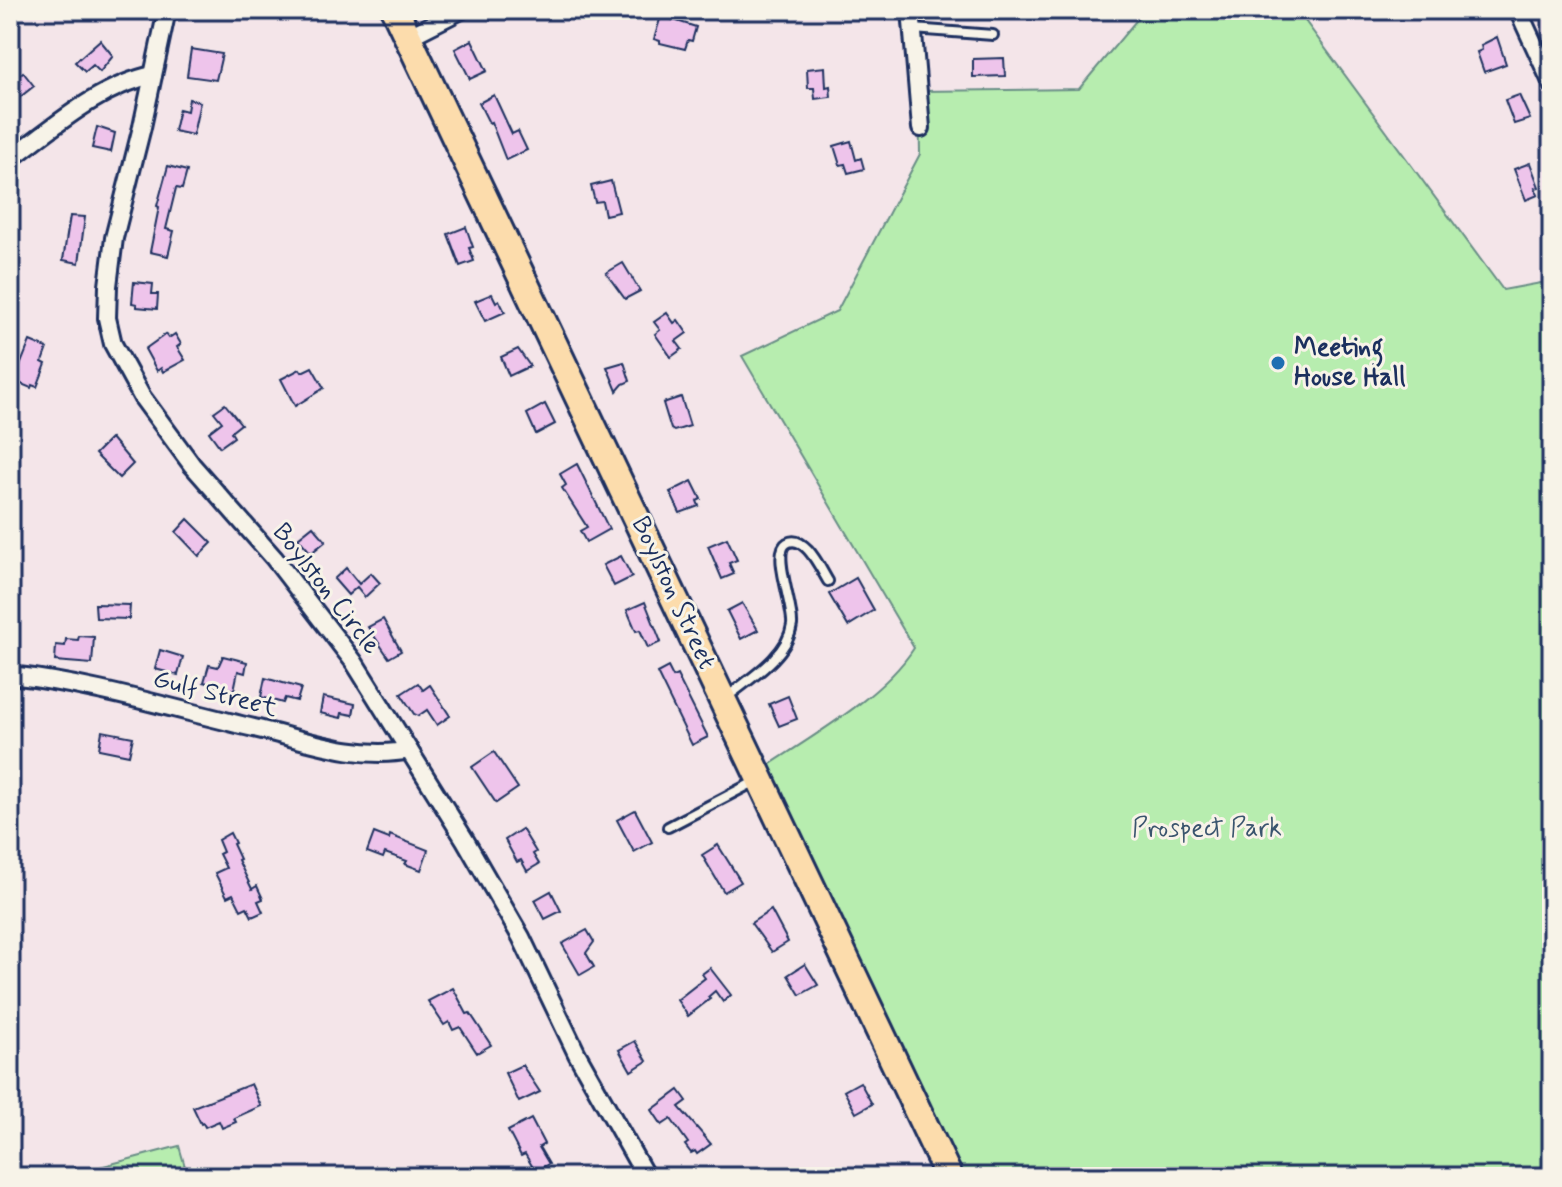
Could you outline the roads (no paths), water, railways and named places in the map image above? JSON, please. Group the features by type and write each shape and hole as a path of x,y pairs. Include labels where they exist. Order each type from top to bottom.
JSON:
{"main road":[{"name":"Boylston Street","path":"395,10 949,1177"}],"street":[{"name":"Boylston Circle","path":"167,10 114,238 107,318 113,344 142,397 192,465 321,617 354,662 521,937 577,1054 646,1177"},
{"path":"408,37 461,10"},
{"path":"911,10 921,128"},
{"path":"1518,10 1552,84"},
{"path":"10,159 110,90 129,80 153,75"},
{"name":"Gulf Street","path":"10,675 90,688 304,740 374,753 392,754 409,750"}],"lane":[{"path":"912,29 993,35"},
{"path":"723,700 784,646 791,629 792,612 779,557 782,548 796,541 805,546 828,581"},
{"path":"668,827 760,778"}],"place":[{"name":"Meeting House Hall","path":"1278,363"}],"park label":[{"name":"Prospect Park","path":"1207,829"}]}
